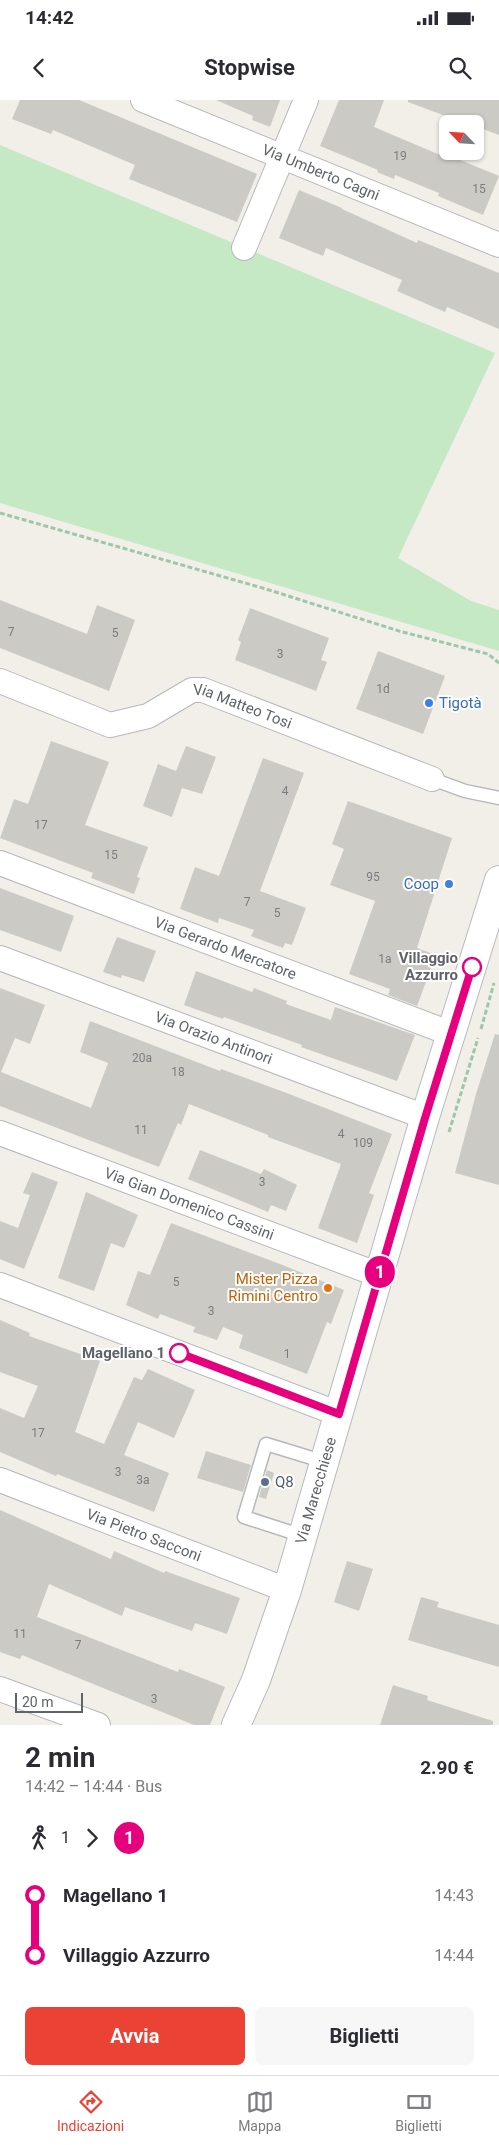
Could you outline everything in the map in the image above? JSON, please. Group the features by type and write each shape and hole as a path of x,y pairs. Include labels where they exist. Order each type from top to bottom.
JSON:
{"main road":[{"name":"Via Marecchiese","path":"236,1725 256,1680 287,1590 425,1118 499,880"}],"street":[{"name":"Via Umberto Cagni","path":"143,100 499,245"},
{"path":"244,248 306,100"},
{"name":"Via Matteo Tosi","path":"0,681 110,726 148,716 192,690 203,690 432,779"},
{"name":"Via Gerardo Mercatore","path":"0,863 452,1034"},
{"name":"Via Orazio Antinori","path":"0,958 425,1118"},
{"name":"Via Gian Domenico Cassini","path":"0,1133 379,1276"},
{"path":"0,1285 339,1414"},
{"name":"Via Pietro Sacconi","path":"0,1480 287,1590"},
{"path":"0,1689 98,1725"}],"lane":[{"path":"432,779 464,791 499,798"},
{"path":"303,1536 244,1518 266,1444 325,1462"}],"path":[{"path":"0,513 266,589 399,631 488,654 498,661"}],"green space":[{"path":"0,145 495,353 398,558 471,601 499,610 499,651 0,503"}],"building":[{"path":"20,100 79,100 257,174 237,222 129,179 135,165 53,130 51,134 12,119"},
{"path":"216,100 280,100 270,127 252,120 253,116"},
{"path":"339,100 384,100 374,127 439,154 439,160 460,160 499,176 483,215 438,196 439,193 395,175 394,179 377,172 378,170 320,146"},
{"path":"408,100 499,100 499,135 484,129 484,115 443,115 408,102"},
{"path":"299,190 417,243 418,240 499,273 499,329 447,307 445,312 397,291 402,280 326,248 323,256 279,238"},
{"path":"0,600 87,634 97,605 135,620 109,691 0,648"},
{"path":"250,608 329,638 321,660 327,662 316,691 235,660 241,642 238,640"},
{"path":"378,651 445,676 423,734 356,709"},
{"path":"51,741 109,762 85,825 148,847 137,877 140,878 134,894 91,878 93,873 0,838 14,799 28,804"},
{"path":"186,746 216,757 202,794 182,788 172,817 143,806 158,764 176,771"},
{"path":"263,758 304,773 260,891 306,908 292,945 285,943 283,948 251,936 254,930 219,918 218,923 180,909 195,867 219,876"},
{"path":"348,801 452,838 417,948 436,955 417,1006 388,995 390,989 349,974 375,901 330,885 344,849 332,844"},
{"path":"0,888 74,916 61,952 0,930"},
{"path":"117,937 156,951 144,982 122,975 121,978 103,972"},
{"path":"196,971 252,992 254,988 287,1001 286,1004 331,1020 335,1007 415,1035 397,1081 224,1017 223,1019 184,1005"},
{"path":"0,988 45,1005 30,1044 15,1038 1,1072 91,1108 108,1063 80,1052 90,1021 392,1134 369,1193 374,1195 357,1243 318,1228 341,1164 268,1137 268,1135 189,1104 181,1125 178,1123 159,1167 0,1106"},
{"path":"495,1034 499,1035 499,1185 455,1173 476,1094"},
{"path":"200,1150 261,1174 264,1169 297,1185 286,1211 271,1205 268,1212 188,1179"},
{"path":"32,1172 58,1182 24,1269 0,1259 0,1221 18,1228 30,1195 23,1193"},
{"path":"86,1192 138,1215 124,1248 111,1243 94,1291 58,1278"},
{"path":"171,1223 344,1290 331,1324 327,1322 307,1374 239,1348 243,1335 223,1327 217,1340 193,1332 195,1327 160,1314 158,1319 126,1305 138,1271 150,1275"},
{"path":"0,1320 30,1333 29,1336 100,1361 75,1432 104,1444 134,1377 142,1380 148,1369 195,1390 174,1438 138,1422 124,1455 169,1473 154,1512 57,1474 56,1476 0,1452 0,1408 24,1418 38,1386 0,1372"},
{"path":"206,1451 251,1465 243,1492 197,1478"},
{"path":"267,1470 274,1473 266,1499 259,1497"},
{"path":"0,1510 111,1559 114,1551 164,1573 165,1571 240,1598 227,1634 195,1623 192,1631 125,1607 122,1616 49,1584 37,1617 178,1672 179,1669 225,1687 210,1725 194,1725 22,1655 20,1659 0,1652"},
{"path":"347,1561 373,1569 359,1611 334,1602"},
{"path":"421,1597 439,1602 437,1607 499,1625 499,1667 408,1640"},
{"path":"393,1685 428,1696 427,1700 493,1721 493,1725 380,1725"}],"bus line":[{"name":"1","path":"179,1353 339,1414 425,1118 472,967"}],"place":[{"name":"Tigotà","path":"429,703"},
{"name":"Coop","path":"449,884"},
{"name":"Villaggio Azzurro","path":"472,967"},
{"name":"Mister Pizza Rimini Centro","path":"328,1288"},
{"name":"Magellano 1","path":"179,1353"},
{"name":"Q8","path":"265,1482"}]}
